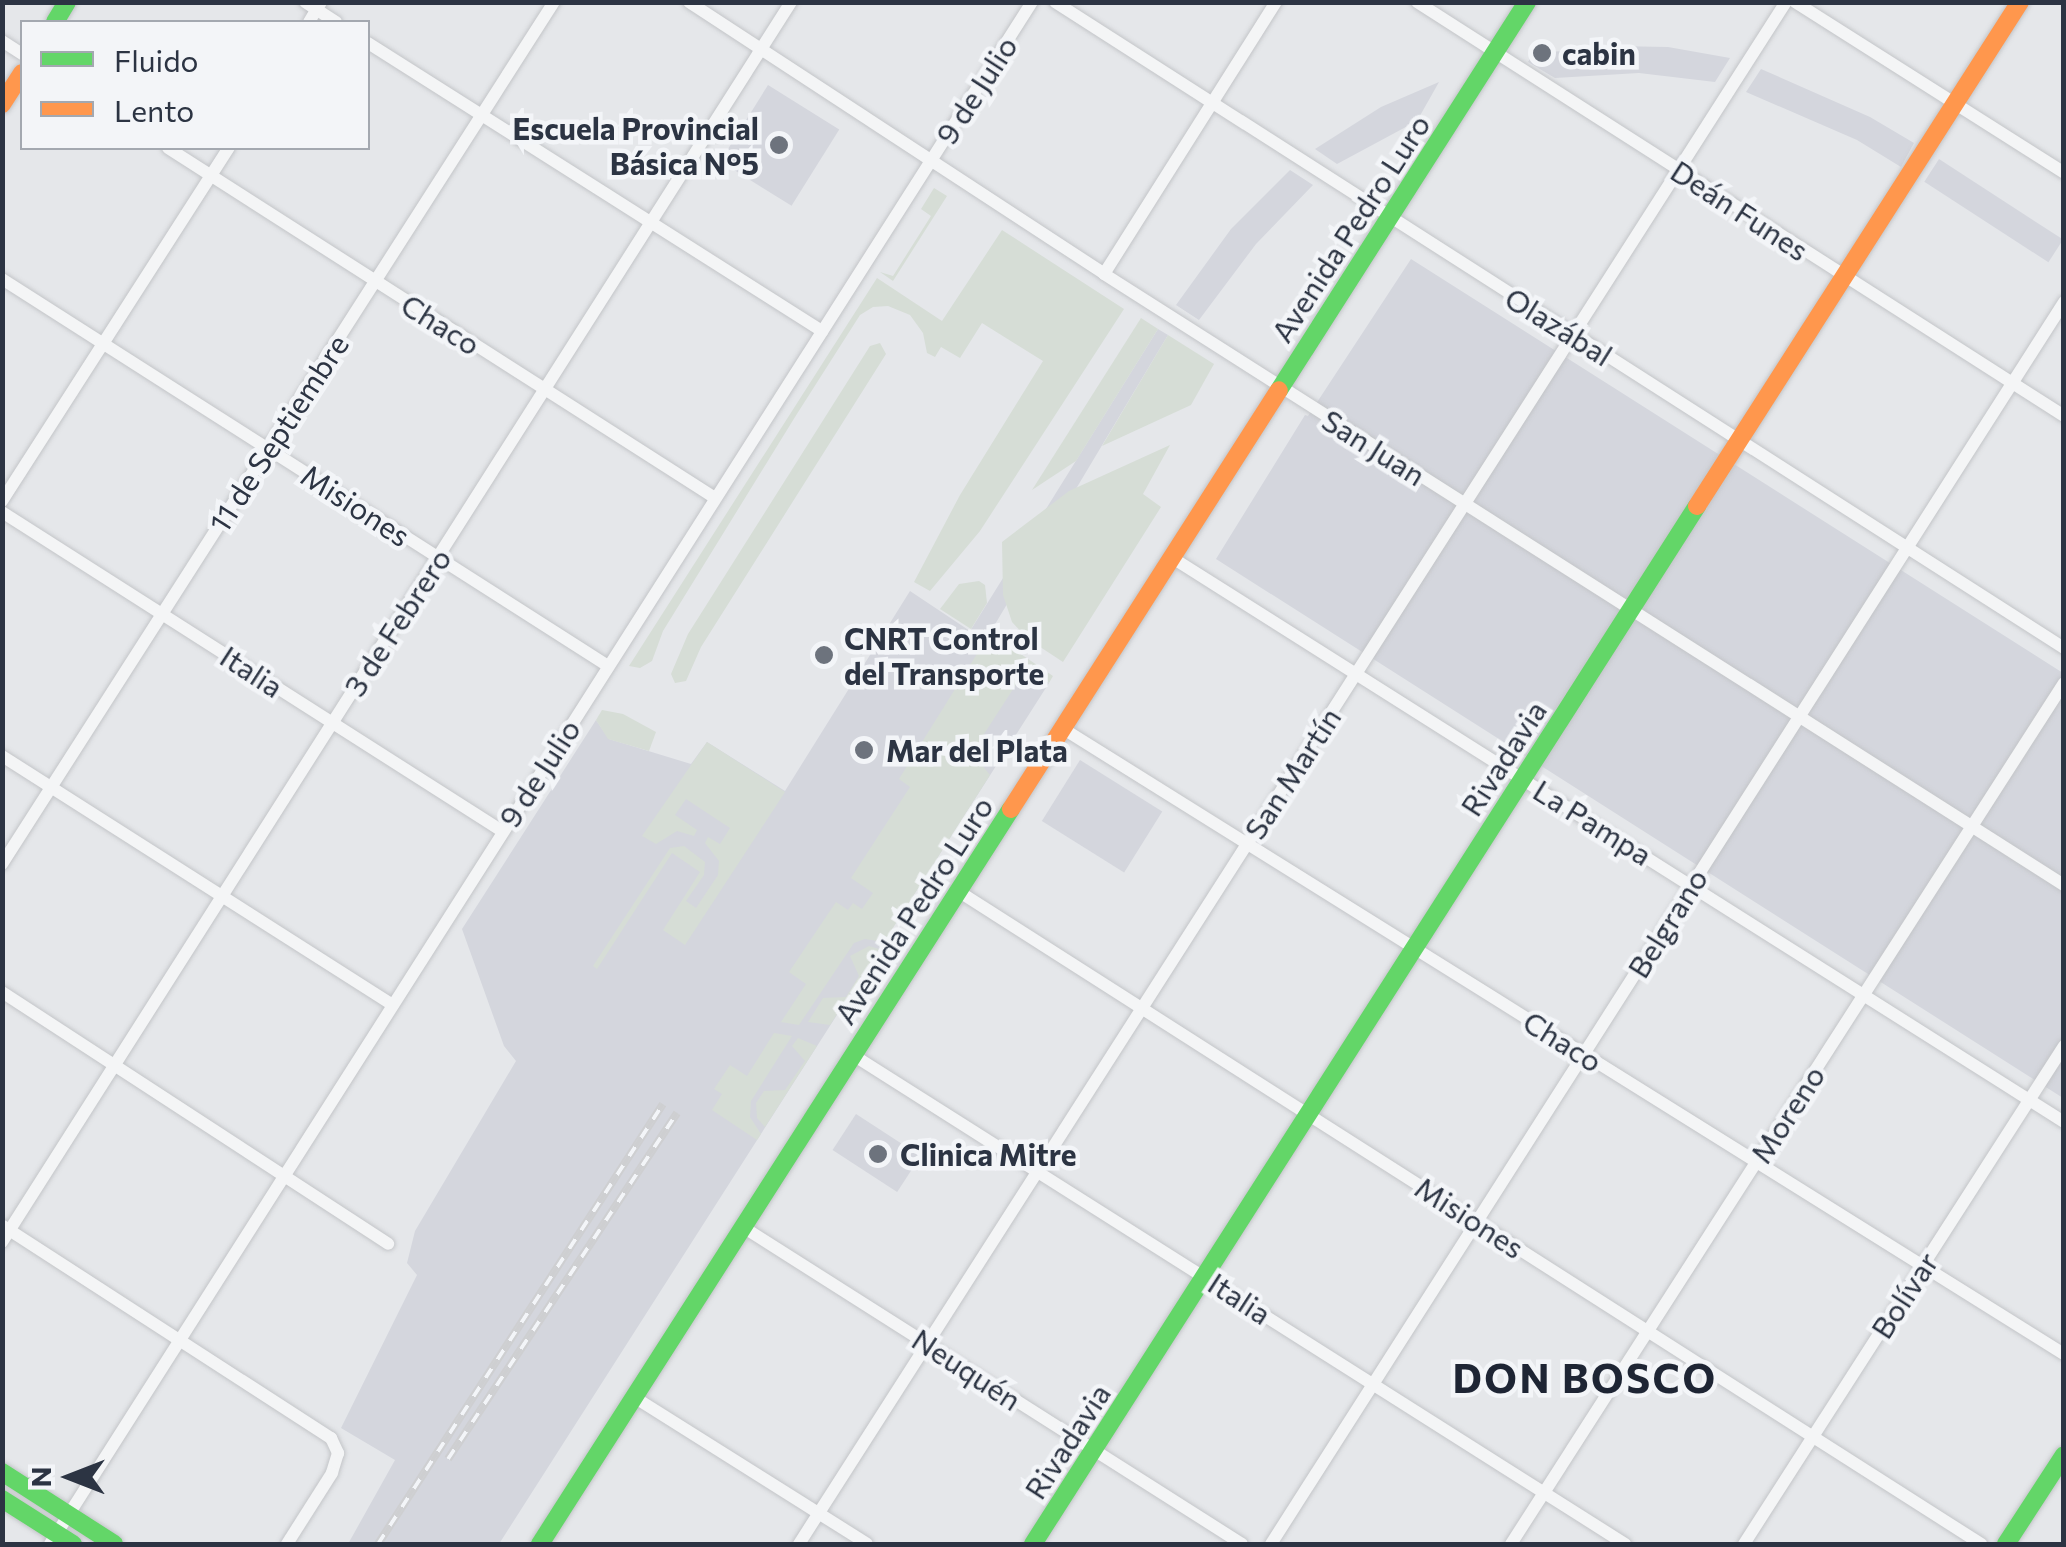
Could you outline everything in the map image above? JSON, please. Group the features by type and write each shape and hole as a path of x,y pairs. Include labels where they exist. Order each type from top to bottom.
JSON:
{"main road":[{"name":"Avenida Pedro Luro","path":"540,1544 1527,2"},
{"name":"Rivadavia","path":"1034,1544 2020,2"},
{"path":"2,104 20,76"},
{"path":"2006,1544 2064,1455"},
{"path":"2,1472 114,1544"},
{"path":"2,1500 53,1539 74,1544"}],"street":[{"name":"11 de Septiembre","path":"2,864 554,2"},
{"name":"San Juan","path":"689,2 1280,387 2064,884"},
{"name":"3 de Febrero","path":"5,1233 791,2"},
{"name":"9 de Julio","path":"53,1539 1032,2"},
{"name":"Olazábal","path":"1054,2 2064,648"},
{"path":"1104,274 1276,2"},
{"name":"Deán Funes","path":"1417,2 2064,416"},
{"name":"San Martín","path":"798,1544 1786,2"},
{"path":"1794,2 2064,173"},
{"path":"370,44 822,332"},
{"name":"Chaco","path":"171,150 715,498"},
{"path":"2,501 228,150"},
{"name":"Misiones","path":"2,279 608,666"},
{"name":"Belgrano","path":"1271,1544 2064,302"},
{"name":"Italia","path":"2,512 502,831"},
{"name":"La Pampa","path":"1171,557 1358,671 2064,1122"},
{"name":"Moreno","path":"1512,1544 2064,683"},
{"name":"Chaco","path":"1062,728 2064,1354"},
{"path":"2,756 391,1004"},
{"name":"Misiones","path":"958,891 1981,1544"},
{"path":"2,992 388,1244"},
{"name":"Bolívar","path":"1744,1544 2064,1046"},
{"name":"Italia","path":"853,1055 1625,1544"},
{"name":"Neuquén","path":"743,1226 1242,1544"},
{"path":"5,1233 331,1438 338,1453 332,1473 287,1544"},
{"path":"634,1397 867,1544"}],"shaded area":[{"path":"1613,46 1668,47 1730,58 1715,82 1639,73 1555,78 1528,62 1533,54 1534,60 1551,58 1551,52"},
{"path":"1761,69 1870,117 1914,143 1901,167 1857,140 1746,92"},
{"path":"1439,82 1417,121 1337,164 1315,149 1381,107"},
{"name":"Escuela Provincial Básica N°5","path":"768,85 839,130 792,206 720,161"},
{"path":"1939,159 2063,240 2048,262 1924,182"},
{"path":"1290,170 1313,185 1256,244 1199,320 1176,305 1231,229"},
{"path":"934,188 947,196 893,281 880,272 893,276 931,216 921,209"},
{"path":"1002,230 1124,309 980,531 930,591 914,582 960,495 1043,361 982,323 960,358 941,347 935,357 927,353 923,333 910,315 888,306 873,307 860,315 795,417 663,631 652,661 640,668 629,666 877,278 942,321"},
{"path":"1411,259 2063,673 2063,1098 1216,559 1305,415 1308,416"},
{"path":"1141,318 1158,329 1076,461 1032,490"},
{"path":"1158,329 1168,335 985,641 1049,683 499,1544 348,1544 395,1460 341,1428 417,1275 407,1263 415,1231 516,1061 504,1046 462,929 596,720 609,739 691,764 707,742 785,791 910,591 970,631"},
{"path":"1168,335 1214,364 1191,405 1102,446"},
{"path":"880,343 886,354 701,647 686,681 675,683 671,674 688,634 870,346"},
{"path":"1170,445 1143,494 1161,507 1063,662 1028,639 1012,622 1003,595 1002,542 1069,491"},
{"path":"979,581 985,585 987,603 971,629 940,609 959,584"},
{"path":"995,625 1012,648 1053,676 1049,683 1026,669 973,751 984,759 981,764 990,775 884,942 865,939 854,943 799,1025 781,1022 806,984 789,972 836,902 848,910 853,903 862,909 873,893 851,878 910,787 899,779"},
{"path":"602,710 623,714 656,732 649,751 608,739 596,720"},
{"path":"707,742 785,792 685,945 663,930 700,872 672,853 597,969 593,966 670,848 684,846 705,862 704,875 686,901 696,908 718,875 719,861 705,843 708,837 720,844 730,828 686,799 675,815 697,830 694,836 677,831 656,844 642,836"},
{"path":"1080,760 1162,811 1124,872 1042,821"},
{"path":"869,946 879,949 830,1025 808,1022 823,998 846,997 859,976 850,956"},
{"path":"774,1033 792,1036 751,1101 750,1117 761,1134 757,1140 712,1110 722,1094 714,1089 730,1065 747,1076"},
{"path":"798,1038 817,1046 765,1127 757,1118 756,1103 764,1091 785,1090 805,1061 792,1046"},
{"name":"Clinica Mitre","path":"856,1114 921,1156 897,1192 833,1150"}],"railway":[{"path":"378,1544 663,1104"},
{"path":"448,1459 677,1113"}],"traffic: fast":[{"path":"56,20 67,2"},
{"path":"1279,390 1527,2"},
{"path":"1033,1544 1697,506"},
{"path":"540,1544 1011,809"},
{"path":"2006,1544 2064,1455"},
{"path":"2,1472 114,1544"},
{"path":"2,1499 73,1544"}],"traffic: slow":[{"path":"1697,506 2020,2"},
{"path":"2,104 20,76"},
{"path":"1011,809 1279,390"}],"place":[{"name":"cabin","path":"1542,53"},
{"name":"Escuela Provincial Básica N°5","path":"779,145"},
{"name":"CNRT Control del Transporte","path":"824,655"},
{"name":"Mar del Plata","path":"864,750"},
{"name":"Clinica Mitre","path":"878,1154"}],"district":[{"name":"DON BOSCO","path":"1585,1377"}]}
